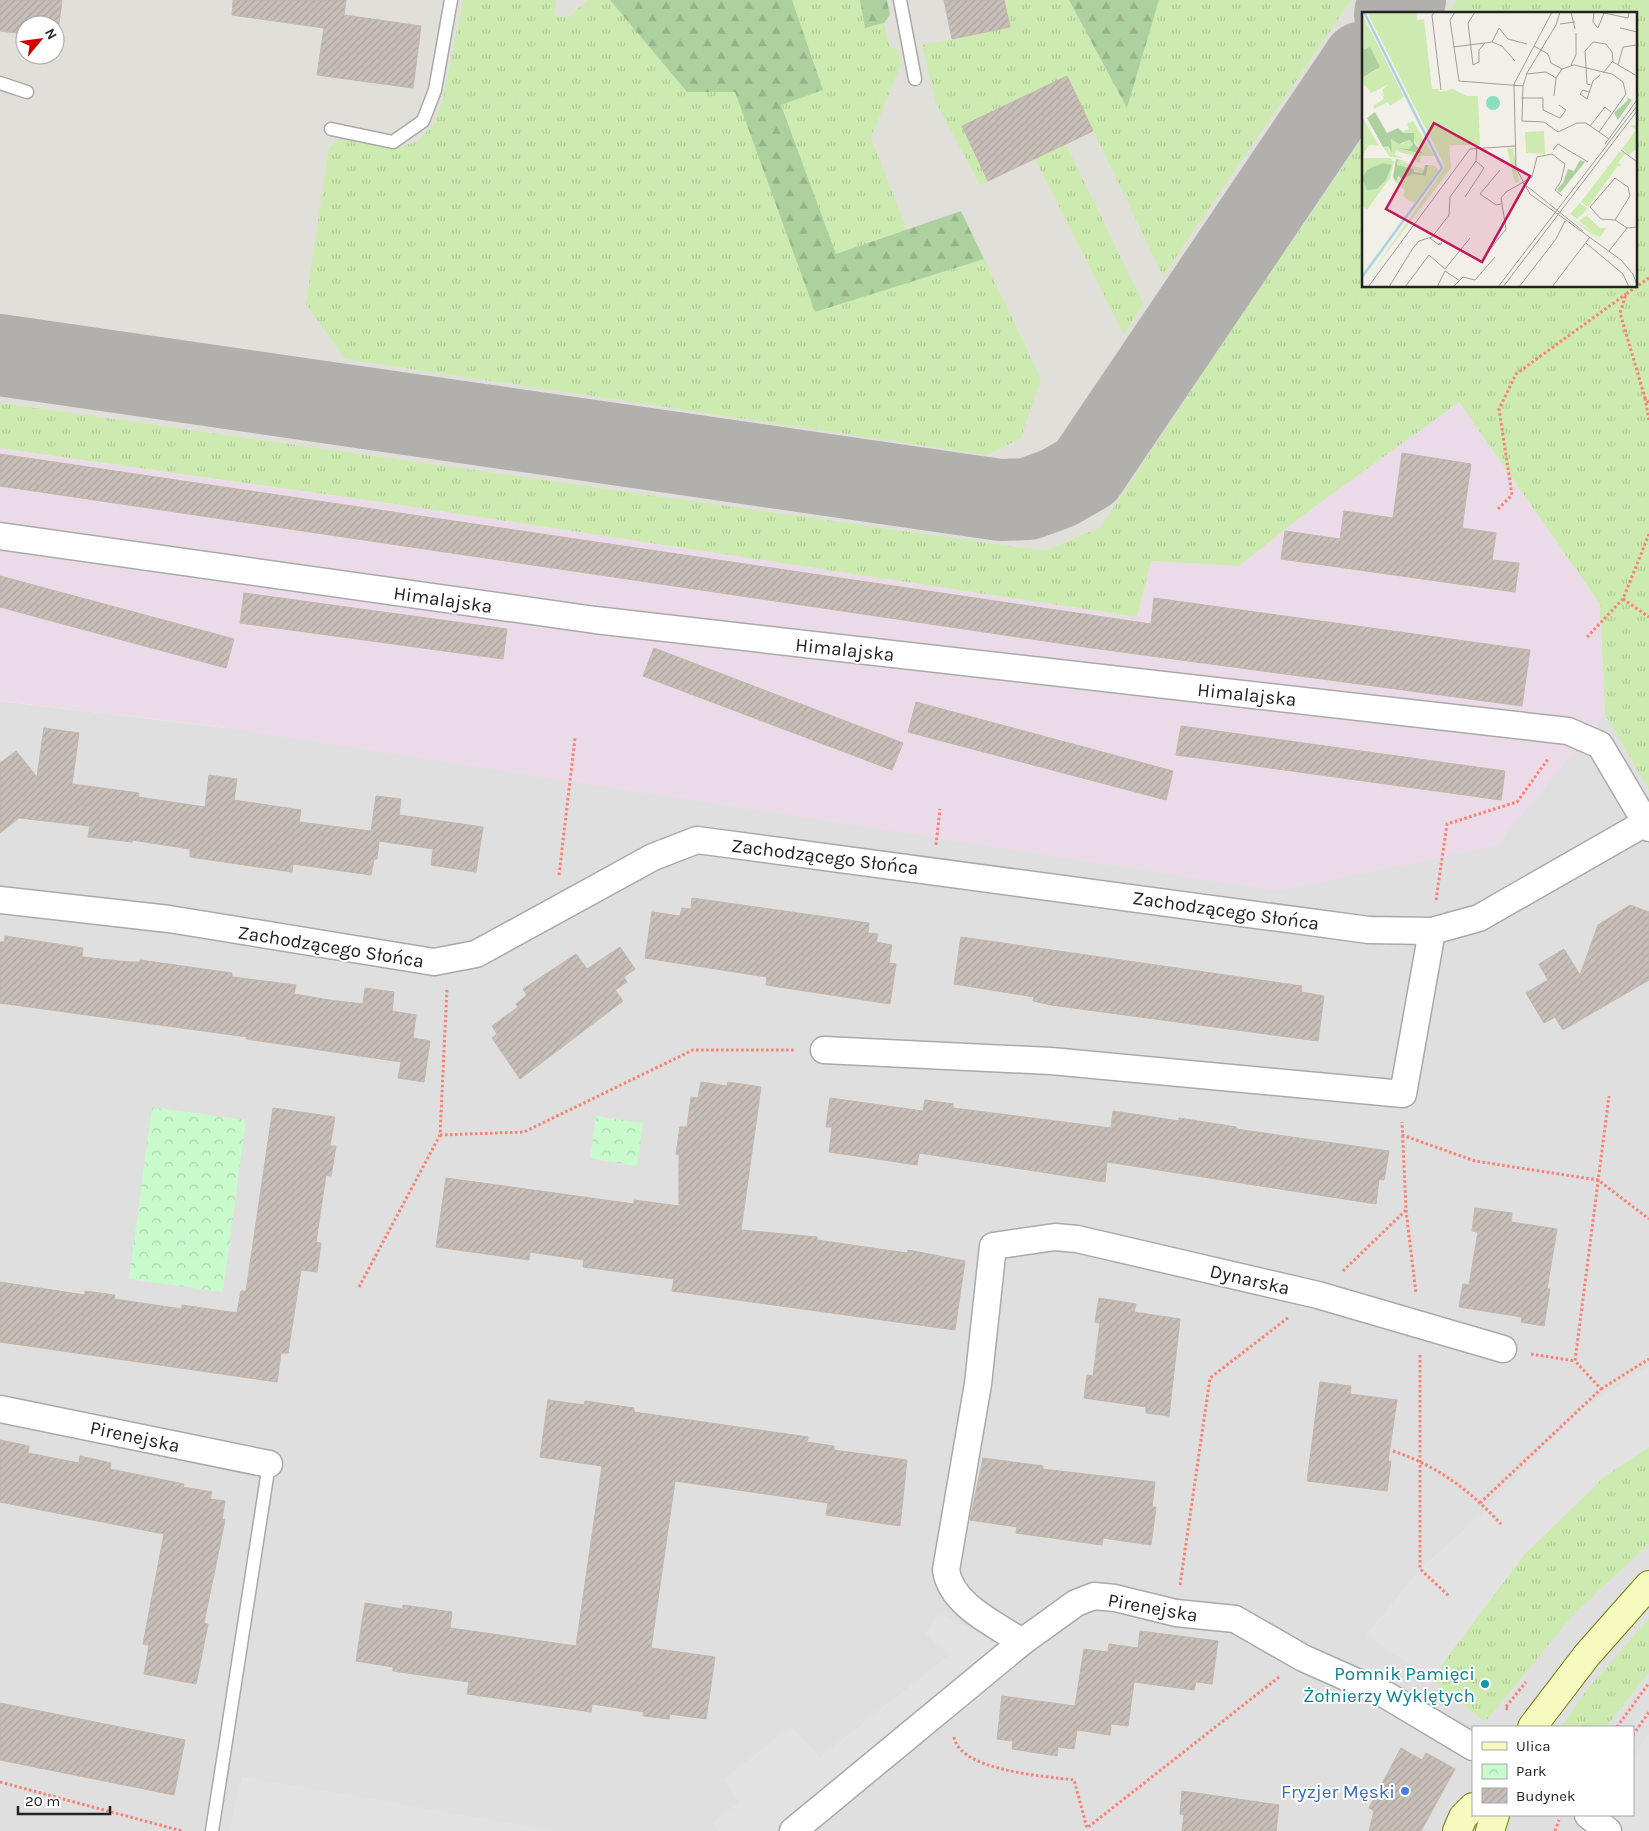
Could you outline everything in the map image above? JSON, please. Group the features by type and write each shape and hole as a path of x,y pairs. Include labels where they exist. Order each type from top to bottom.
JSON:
{"street":[{"name":"Himalajska","path":"0,536 596,620 1568,731 1600,745 1647,825"},
{"name":"Zachodzącego Słońca","path":"0,900 169,919 434,962 476,954 653,857 697,840 933,870 1370,930 1432,931 1479,918 1647,825"},
{"path":"824,1050 1051,1061 1403,1094 1432,931"},
{"name":"Dynarska","path":"1022,1642 960,1600 948,1582 946,1570 978,1384 993,1246 1055,1237 1076,1240 1318,1295 1503,1349"},
{"name":"Pirenejska","path":"0,1409 270,1464"},
{"path":"1533,1726 1587,1655 1649,1585"},
{"name":"Pirenejska","path":"794,1831 1022,1642 1076,1603 1094,1596 1115,1598 1176,1613 1235,1620 1303,1658 1386,1696 1472,1746"},
{"path":"1457,1831 1463,1817 1472,1808"},
{"path":"1490,1831 1495,1816"},
{"path":"1589,1816 1608,1831"}],"lane":[{"path":"331,129 393,142 423,121 435,90 451,0"},
{"path":"900,0 915,79"},
{"path":"0,84 27,92"},
{"path":"212,1831 270,1464"}],"path":[{"path":"1636,287 1649,278"},
{"path":"1498,509 1512,494 1499,409 1516,374 1635,288"},
{"path":"1626,294 1620,314 1649,420"},
{"path":"1644,398 1649,403"},
{"path":"1587,636 1622,599 1649,534"},
{"path":"1622,599 1649,617"},
{"path":"1432,931 1447,824 1518,802 1568,731"},
{"path":"555,911 575,738"},
{"path":"933,870 940,809"},
{"path":"360,1287 440,1135 448,960"},
{"path":"440,1135 524,1132 693,1050 824,1050"},
{"path":"1403,1094 1402,1135 1406,1210 1420,1324 1420,1569 1450,1597"},
{"path":"1574,1361 1609,1096"},
{"path":"1402,1135 1475,1162 1598,1180 1649,1219"},
{"path":"1176,1613 1210,1378 1318,1295 1406,1210"},
{"path":"1503,1349 1574,1361 1601,1389"},
{"path":"1480,1503 1601,1389 1649,1359"},
{"path":"1393,1451 1421,1460 1480,1503 1501,1524"},
{"path":"949,1702 954,1740 961,1752 989,1766 1074,1780 1087,1828 1303,1658"},
{"path":"1618,1726 1649,1683"},
{"path":"1634,1734 1649,1712"},
{"path":"0,1782 182,1831"}],"shaded area":[{"path":"0,0 1649,0 1636,13 1362,12 1362,288 1616,288 1305,514 1239,566 1151,561 1137,617 394,504 0,449"},
{"path":"1649,264 1649,1831 0,1831 0,701 226,728 1605,714 1600,604 1459,402 1632,288 1636,288 1636,284"},
{"path":"1459,402 1600,604 1605,714 1496,846 1278,891 226,728 0,701 0,449 394,504 1137,617 1151,561 1239,566 1305,514"},
{"path":"1649,1366 1649,1447 1605,1476 1524,1555 1431,1679 1366,1635 1420,1569 1477,1518 1582,1409"},
{"path":"938,1614 1004,1644 780,1831 719,1831 712,1823 739,1802 723,1780 791,1726 820,1757 949,1655 925,1633"},
{"path":"1649,1732 1649,1831 1588,1831 1596,1816 1634,1816 1634,1756"},
{"path":"242,1777 372,1799 555,1831 229,1831"}],"green space":[{"path":"463,0 556,0 554,16 567,18 588,0 610,0 687,92 735,91 815,312 984,259 1041,379 1021,438 987,455 345,359 306,304 329,147 342,139 397,148 418,141 434,124 443,99"},
{"path":"610,0 792,0 823,90 781,105 836,254 961,211 984,259 815,312 735,92 687,92"},
{"path":"792,0 860,0 865,28 884,23 890,47 898,50 901,64 871,138 907,229 836,254 781,104 823,90"},
{"path":"860,0 887,0 890,15 884,23 865,28"},
{"path":"1004,0 1069,0 1127,108 1159,0 1351,0 1163,276 1067,76 962,126 988,181 980,185 936,103 922,45 1010,27"},
{"path":"1069,0 1159,0 1127,108"},
{"path":"1457,0 1649,0 1649,790 1605,714 1600,604 1459,402 1305,514 1239,566 1151,561 1137,617 394,504 0,448 0,403 1045,551 1101,527 1232,329 1362,139 1362,288 1636,288 1636,12 1449,12"},
{"path":"1066,144 1143,303 1124,335 1035,159"},
{"path":"152,1107 246,1120 223,1292 129,1279"},
{"path":"596,1116 643,1123 637,1166 590,1158"},
{"path":"1649,1447 1649,1544 1574,1614 1485,1722 1431,1679 1524,1555 1605,1476"},
{"path":"1649,1618 1649,1672 1607,1726 1562,1726 1586,1691"}],"building":[{"path":"0,0 62,0 60,15 15,15 15,33 0,31"},
{"path":"233,0 346,0 344,15 421,26 413,88 317,75 324,28 232,15"},
{"path":"944,0 1004,0 1010,27 952,39"},
{"path":"1067,76 1093,131 988,181 962,126"},
{"path":"1402,453 1471,464 1462,528 1496,533 1492,560 1519,563 1515,592 1281,559 1285,531 1340,539 1344,511 1393,518"},
{"path":"0,454 1151,624 1154,598 1530,650 1522,706 1092,648 0,486"},
{"path":"0,576 234,639 226,668 0,607"},
{"path":"244,593 507,629 503,659 240,623"},
{"path":"654,648 903,743 892,770 643,676"},
{"path":"916,702 1173,771 1166,800 908,732"},
{"path":"1181,726 1505,771 1501,800 1176,755"},
{"path":"44,728 79,733 72,784 139,793 138,797 205,807 209,775 237,779 234,800 301,810 299,822 371,831 376,796 401,799 399,815 483,827 476,872 431,865 433,849 379,841 377,859 374,859 371,875 293,864 292,872 190,857 190,849 132,840 132,842 88,837 90,826 19,818 0,833 0,763 16,751 37,777"},
{"path":"692,898 869,923 868,933 878,934 876,942 892,945 889,963 896,964 890,1004 766,985 767,977 645,958 652,912 680,916 682,908 691,909"},
{"path":"1630,905 1649,912 1649,980 1563,1030 1555,1017 1544,1023 1526,993 1548,980 1539,964 1564,949 1580,975 1598,925"},
{"path":"5,936 83,948 82,957 129,962 140,962 140,960 232,973 232,977 296,985 294,994 329,1000 363,1004 365,988 394,992 392,1011 416,1015 413,1038 430,1041 424,1082 398,1078 401,1062 246,1039 247,1037 0,1003 0,942 4,942"},
{"path":"961,937 1302,986 1301,992 1324,996 1318,1041 1051,1005 1033,1001 1034,997 954,984"},
{"path":"620,947 635,969 624,977 627,982 615,990 623,1001 520,1079 492,1038 497,1034 492,1026 518,1007 516,1004 527,995 523,989 576,954 587,969"},
{"path":"701,1082 727,1086 728,1082 761,1087 741,1230 817,1237 817,1240 907,1253 908,1250 965,1261 955,1330 672,1291 674,1279 583,1267 584,1260 530,1252 529,1260 436,1247 446,1178 634,1204 634,1200 679,1206 679,1155 676,1154 680,1127 687,1127 691,1097 698,1098"},
{"path":"830,1098 923,1111 925,1100 953,1104 953,1108 1111,1128 1113,1111 1179,1121 1179,1118 1236,1127 1236,1129 1389,1151 1384,1180 1379,1179 1376,1204 1107,1162 1105,1182 919,1153 917,1165 829,1152 832,1127 826,1127"},
{"path":"273,1108 335,1117 330,1146 336,1146 331,1176 326,1175 316,1242 321,1243 317,1272 301,1270 288,1353 281,1353 277,1382 0,1342 0,1282 85,1295 85,1291 115,1295 114,1299 182,1309 182,1305 237,1313 241,1291 246,1291"},
{"path":"1475,1208 1512,1213 1511,1222 1557,1229 1547,1289 1550,1289 1544,1326 1521,1322 1522,1317 1459,1307 1463,1284 1469,1285 1478,1232 1472,1231"},
{"path":"1099,1298 1136,1304 1134,1312 1180,1319 1169,1416 1146,1413 1146,1407 1084,1398 1087,1375 1093,1376 1100,1323 1095,1322"},
{"path":"1320,1382 1351,1386 1350,1394 1397,1400 1388,1461 1391,1461 1387,1491 1307,1481"},
{"path":"548,1400 584,1405 585,1401 634,1408 634,1412 808,1437 807,1442 834,1446 834,1450 907,1460 900,1526 826,1515 828,1503 675,1481 651,1648 715,1657 706,1719 670,1714 669,1719 643,1716 644,1712 592,1704 591,1712 467,1694 469,1682 393,1671 393,1667 356,1661 365,1603 403,1609 403,1605 452,1612 450,1628 576,1646 602,1466 540,1457"},
{"path":"0,1440 29,1446 28,1453 79,1463 80,1456 111,1463 110,1469 184,1484 183,1487 212,1492 210,1499 225,1501 222,1519 225,1520 204,1623 208,1624 196,1684 144,1674 149,1645 143,1644 164,1534 0,1502"},
{"path":"983,1458 1043,1466 1042,1469 1155,1482 1152,1507 1156,1507 1151,1545 1103,1538 1102,1545 1016,1533 1017,1527 970,1520"},
{"path":"1140,1631 1218,1641 1212,1684 1196,1682 1194,1690 1134,1682 1128,1726 1111,1724 1110,1735 1077,1730 1074,1749 1058,1747 1057,1756 1012,1749 1013,1741 997,1739 1002,1696 1075,1706 1084,1649 1108,1652 1109,1644 1138,1648"},
{"path":"0,1703 185,1740 174,1795 0,1760"},
{"path":"1401,1748 1422,1760 1426,1753 1455,1769 1421,1831 1369,1831 1374,1811 1369,1808"},
{"path":"1182,1791 1279,1805 1276,1831 1182,1831 1184,1815 1180,1814"}],"taxiway":[{"path":"1396,12 1405,0"},
{"path":"0,355 1000,500 1028,499 1058,488 1086,472 1362,63"}],"place":[{"name":"Pomnik Pamięci Żołnierzy Wyklętych","path":"1485,1684"},
{"name":"Fryzjer Męski","path":"1405,1791"}]}
